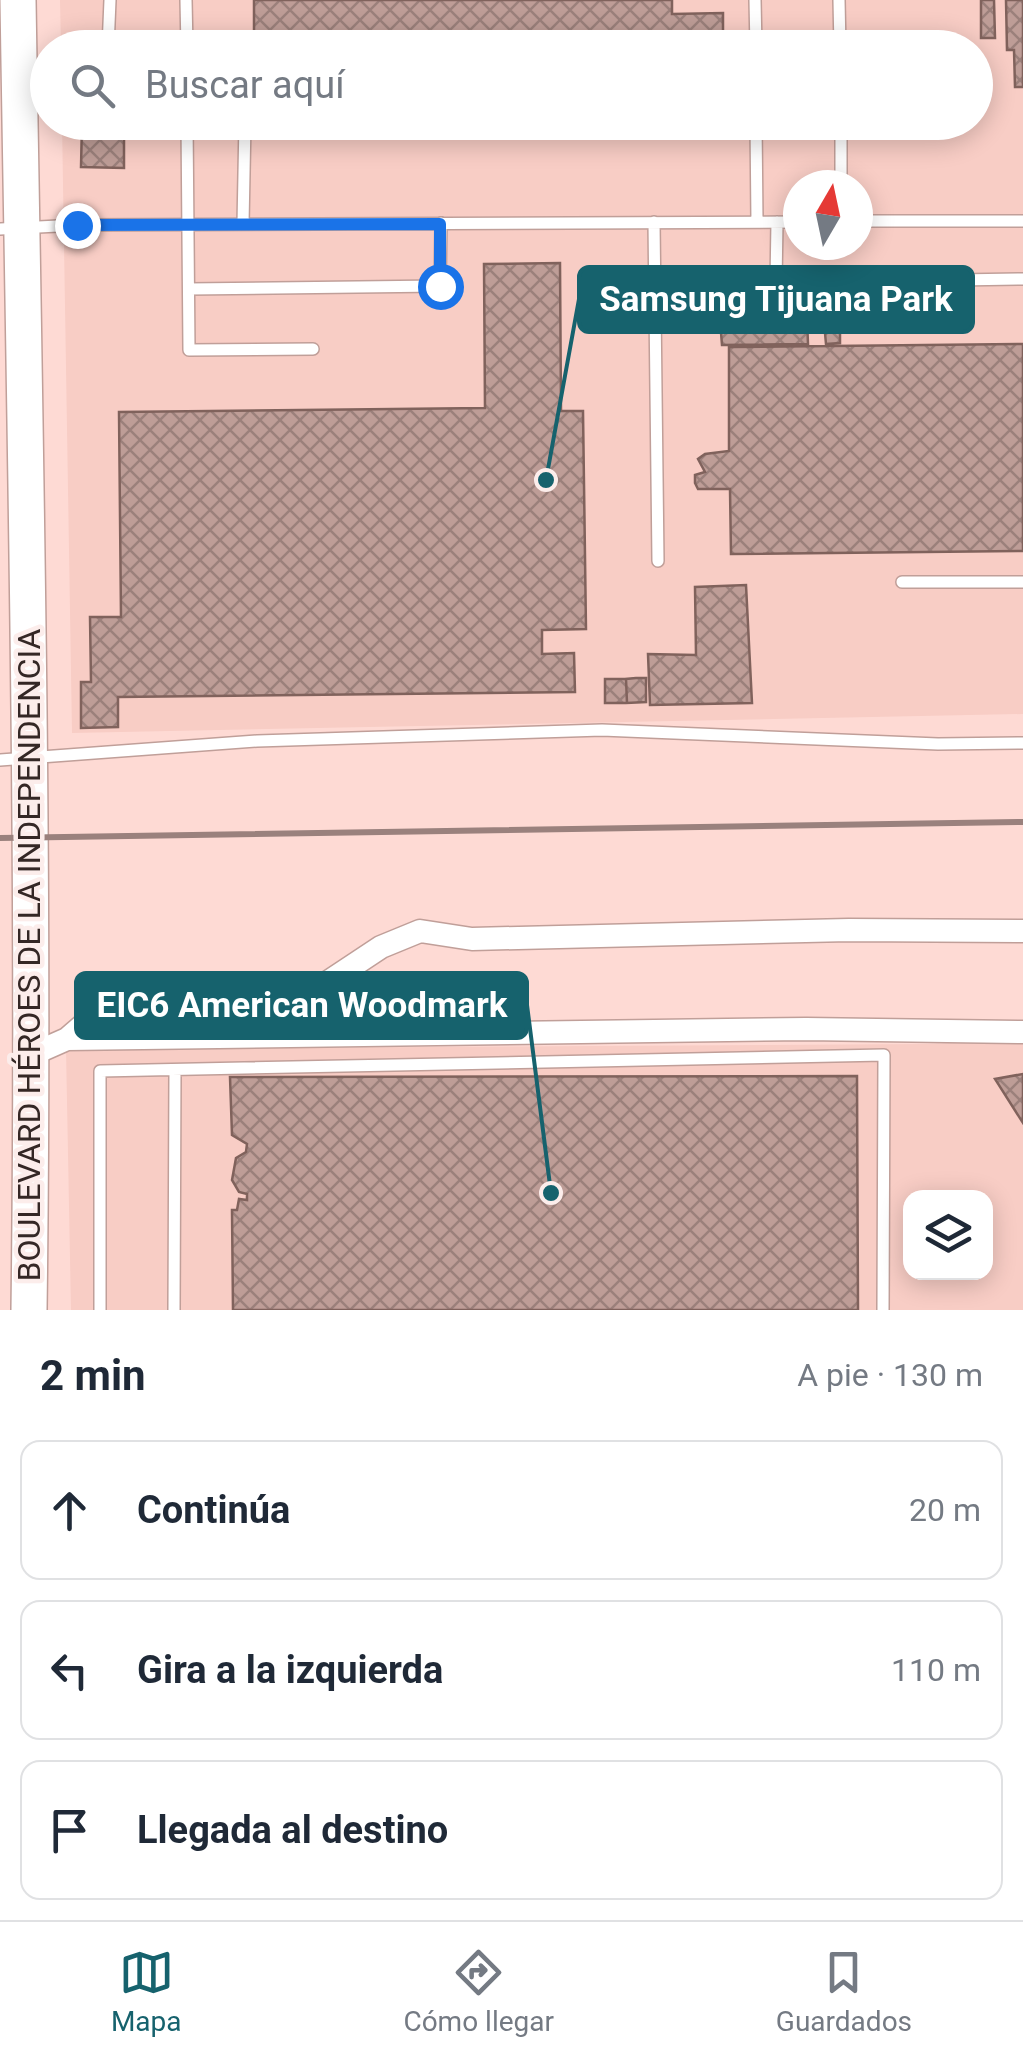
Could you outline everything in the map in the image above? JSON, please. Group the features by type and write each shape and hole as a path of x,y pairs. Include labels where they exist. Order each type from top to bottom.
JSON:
{"main road":[{"name":"BOULEVARD HÉROES DE LA INDEPENDENCIA","path":"18,0 30,68"},
{"name":"BOULEVARD HÉROES DE LA INDEPENDENCIA","path":"29,1310 32,1054 15,759 11,228 15,162 30,98"}],"street":[{"path":"32,1054 66,1039 97,1013 122,1003 230,1008 298,1002 381,947 420,931 472,939 849,930 1023,931"},
{"path":"66,1039 806,1029 1023,1032"}],"lane":[{"path":"109,30 110,0"},
{"path":"186,0 187,30"},
{"path":"755,0 756,30"},
{"path":"839,0 840,30"},
{"path":"187,140 189,350 313,349"},
{"path":"243,224 245,140"},
{"path":"756,140 757,222"},
{"path":"841,140 842,170"},
{"path":"873,222 1023,221"},
{"path":"654,222 658,562"},
{"path":"776,222 776,283 1023,279"},
{"path":"11,228 783,222"},
{"path":"188,289 440,286 440,224"},
{"path":"902,582 1023,582"},
{"path":"15,759 257,741 602,730 938,744 1023,742"},
{"path":"100,1310 100,1072 884,1055 882,1310"},
{"path":"174,1310 176,1070"}],"shaded area":[{"path":"60,0 1023,0 1023,714 72,733 62,140 993,140 993,30 61,30"},
{"path":"1023,1040 1023,1310 71,1310 66,1049 927,1044"}],"building":[{"path":"254,0 672,0 672,14 723,13 723,30 254,30"},
{"path":"981,0 994,0 995,38 993,30 981,30"},
{"path":"1006,0 1023,0 1023,87 1015,87 1014,50 1007,50"},
{"path":"82,140 124,140 124,168 81,167"},
{"path":"560,263 561,411 583,411 586,629 542,630 542,654 574,653 575,692 118,697 118,727 81,728 81,682 91,682 90,617 121,617 119,412 485,408 484,264"},
{"path":"807,318 808,344 722,345 720,320"},
{"path":"840,332 840,343 826,344 825,333"},
{"path":"1023,344 1023,551 731,554 730,489 698,489 695,483 695,475 705,472 698,459 705,454 729,451 729,347"},
{"path":"746,585 752,703 650,705 648,654 696,655 695,587"},
{"path":"646,678 646,702 627,703 626,679"},
{"path":"605,679 626,679 627,703 605,703"},
{"path":"1023,1074 1023,1123 995,1079"},
{"path":"857,1076 858,1310 233,1310 232,1210 237,1210 239,1199 247,1200 247,1194 239,1192 232,1180 236,1158 246,1152 247,1144 232,1135 230,1077"}],"railway":[{"path":"0,838 1023,822"}],"place":[{"name":"Samsung Tijuana Park","path":"546,480"},
{"name":"EIC6 American Woodmark","path":"551,1193"}],"route":[{"path":"77,225 440,224 440,286"}]}
